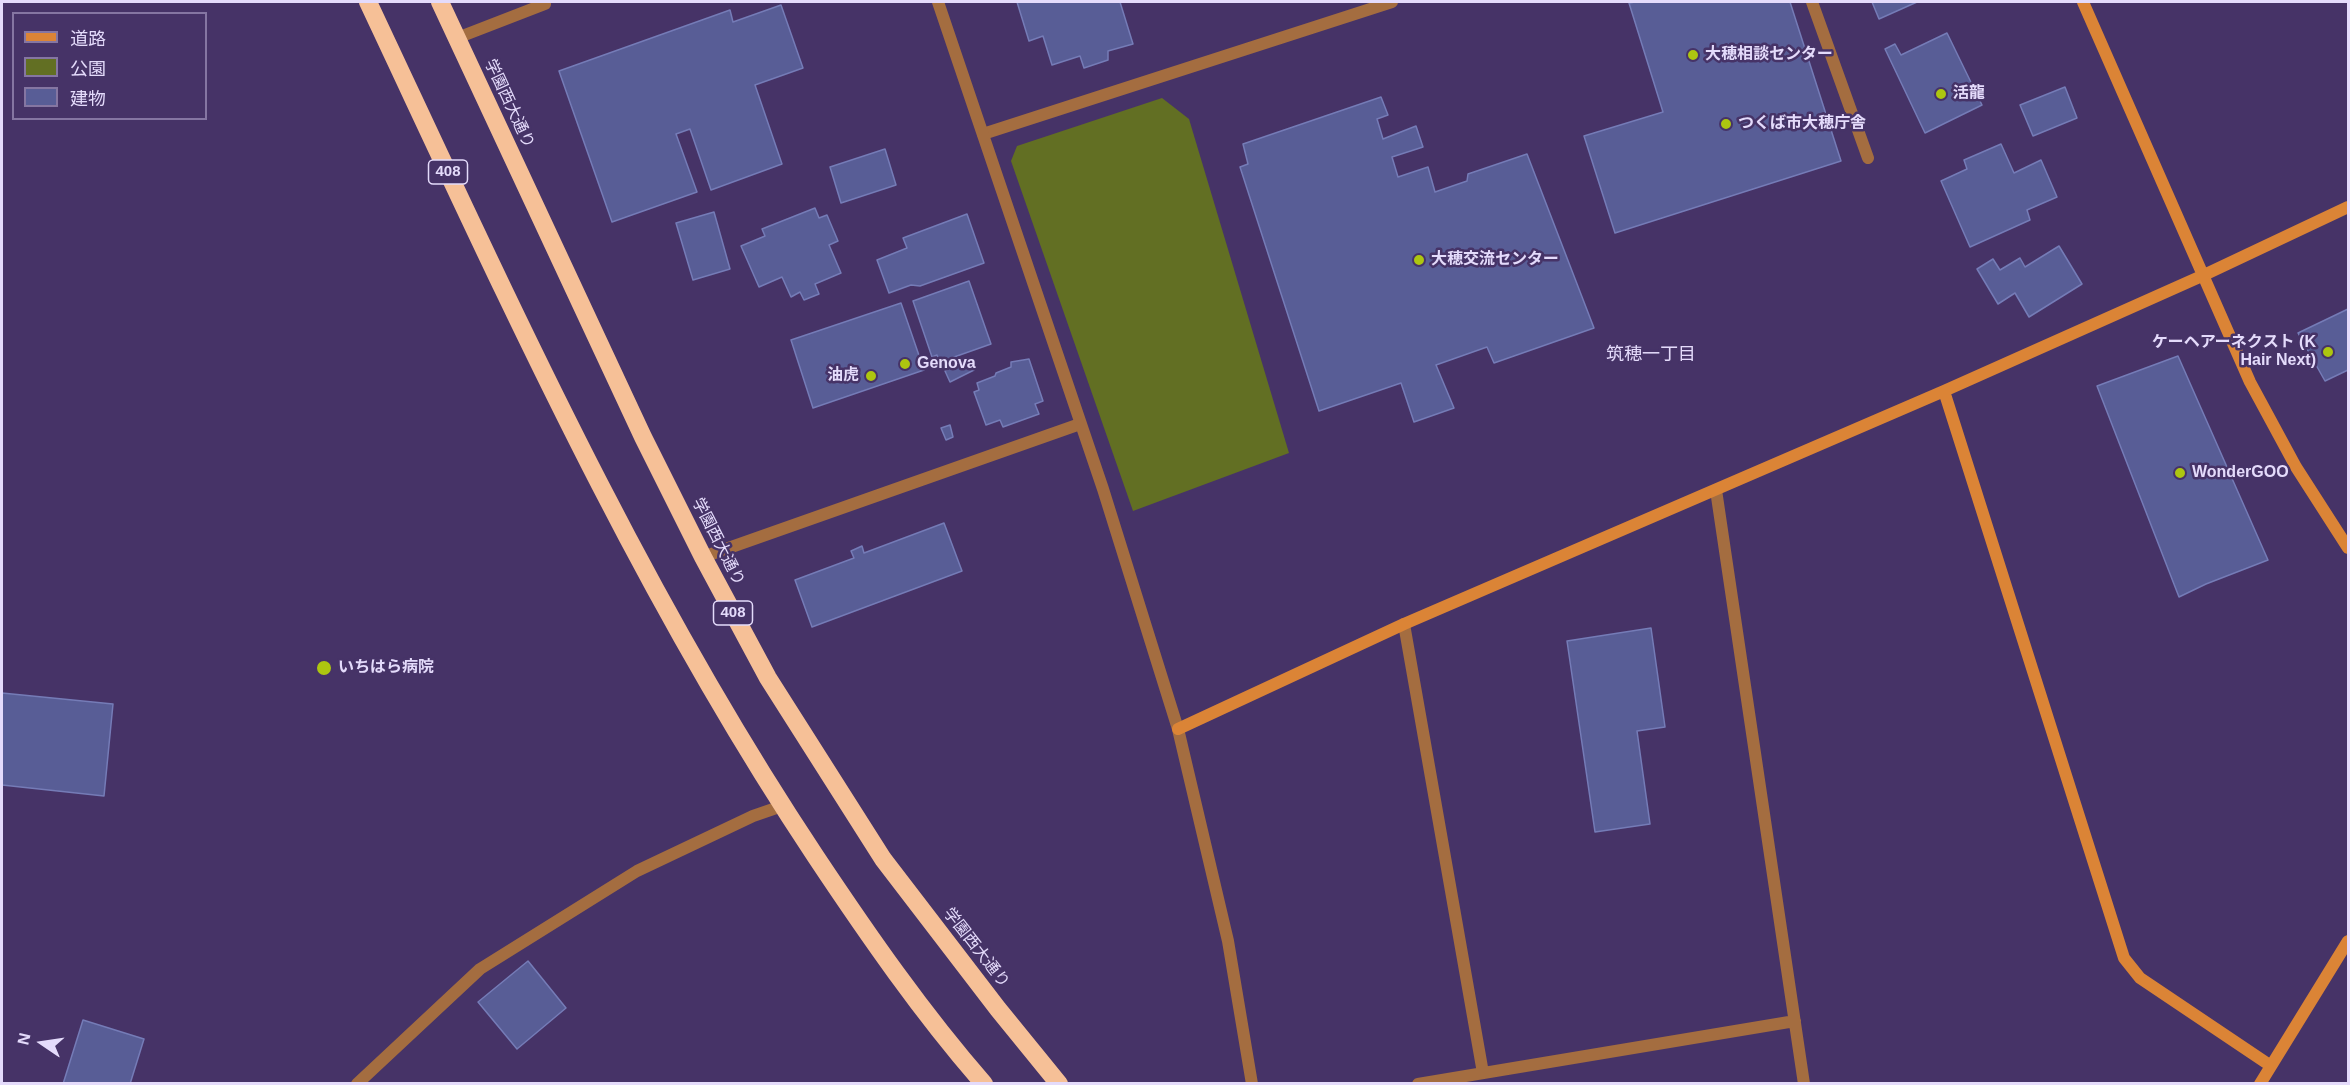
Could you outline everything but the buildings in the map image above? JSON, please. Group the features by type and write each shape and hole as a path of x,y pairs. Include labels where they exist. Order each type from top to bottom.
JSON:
{"highway":[{"name":"408","path":"368,2 523,331 695,662 782,806 873,943 984,1083"},
{"name":"学園西大通り","path":"440,2 583,313 703,557 768,678 883,859 998,1009 1059,1083"}],"street":[{"path":"457,38 547,2"},
{"path":"938,2 1103,489 1178,729 1228,941 1252,1083"},
{"path":"983,134 1392,2"},
{"path":"1812,2 1868,158"},
{"path":"2083,2 2250,382 2296,467 2349,548"},
{"path":"1178,729 1404,624 1944,392 2349,207"},
{"path":"1944,392 2124,958 2140,978 2271,1066"},
{"path":"703,557 1080,424"},
{"path":"1716,490 1804,1083"},
{"path":"1404,624 1483,1073"},
{"path":"357,1083 480,969 637,871 753,816 782,806"},
{"path":"2260,1083 2349,941"},
{"path":"1418,1083 1795,1021"}],"green space":[{"path":"1162,98 1189,119 1289,453 1133,511 1011,161 1017,146"}],"place":[{"name":"大穂相談センター","path":"1693,55"},
{"name":"活龍","path":"1941,94"},
{"name":"つくば市大穂庁舎","path":"1726,124"},
{"name":"大穂交流センター","path":"1419,260"},
{"name":"ケーヘアーネクスト (K Hair Next)","path":"2328,352"},
{"name":"Genova","path":"905,364"},
{"name":"油虎","path":"871,376"},
{"name":"WonderGOO","path":"2180,473"},
{"name":"いちはら病院","path":"324,668"}],"district":[{"name":"筑穂一丁目","path":"1651,355"}]}
